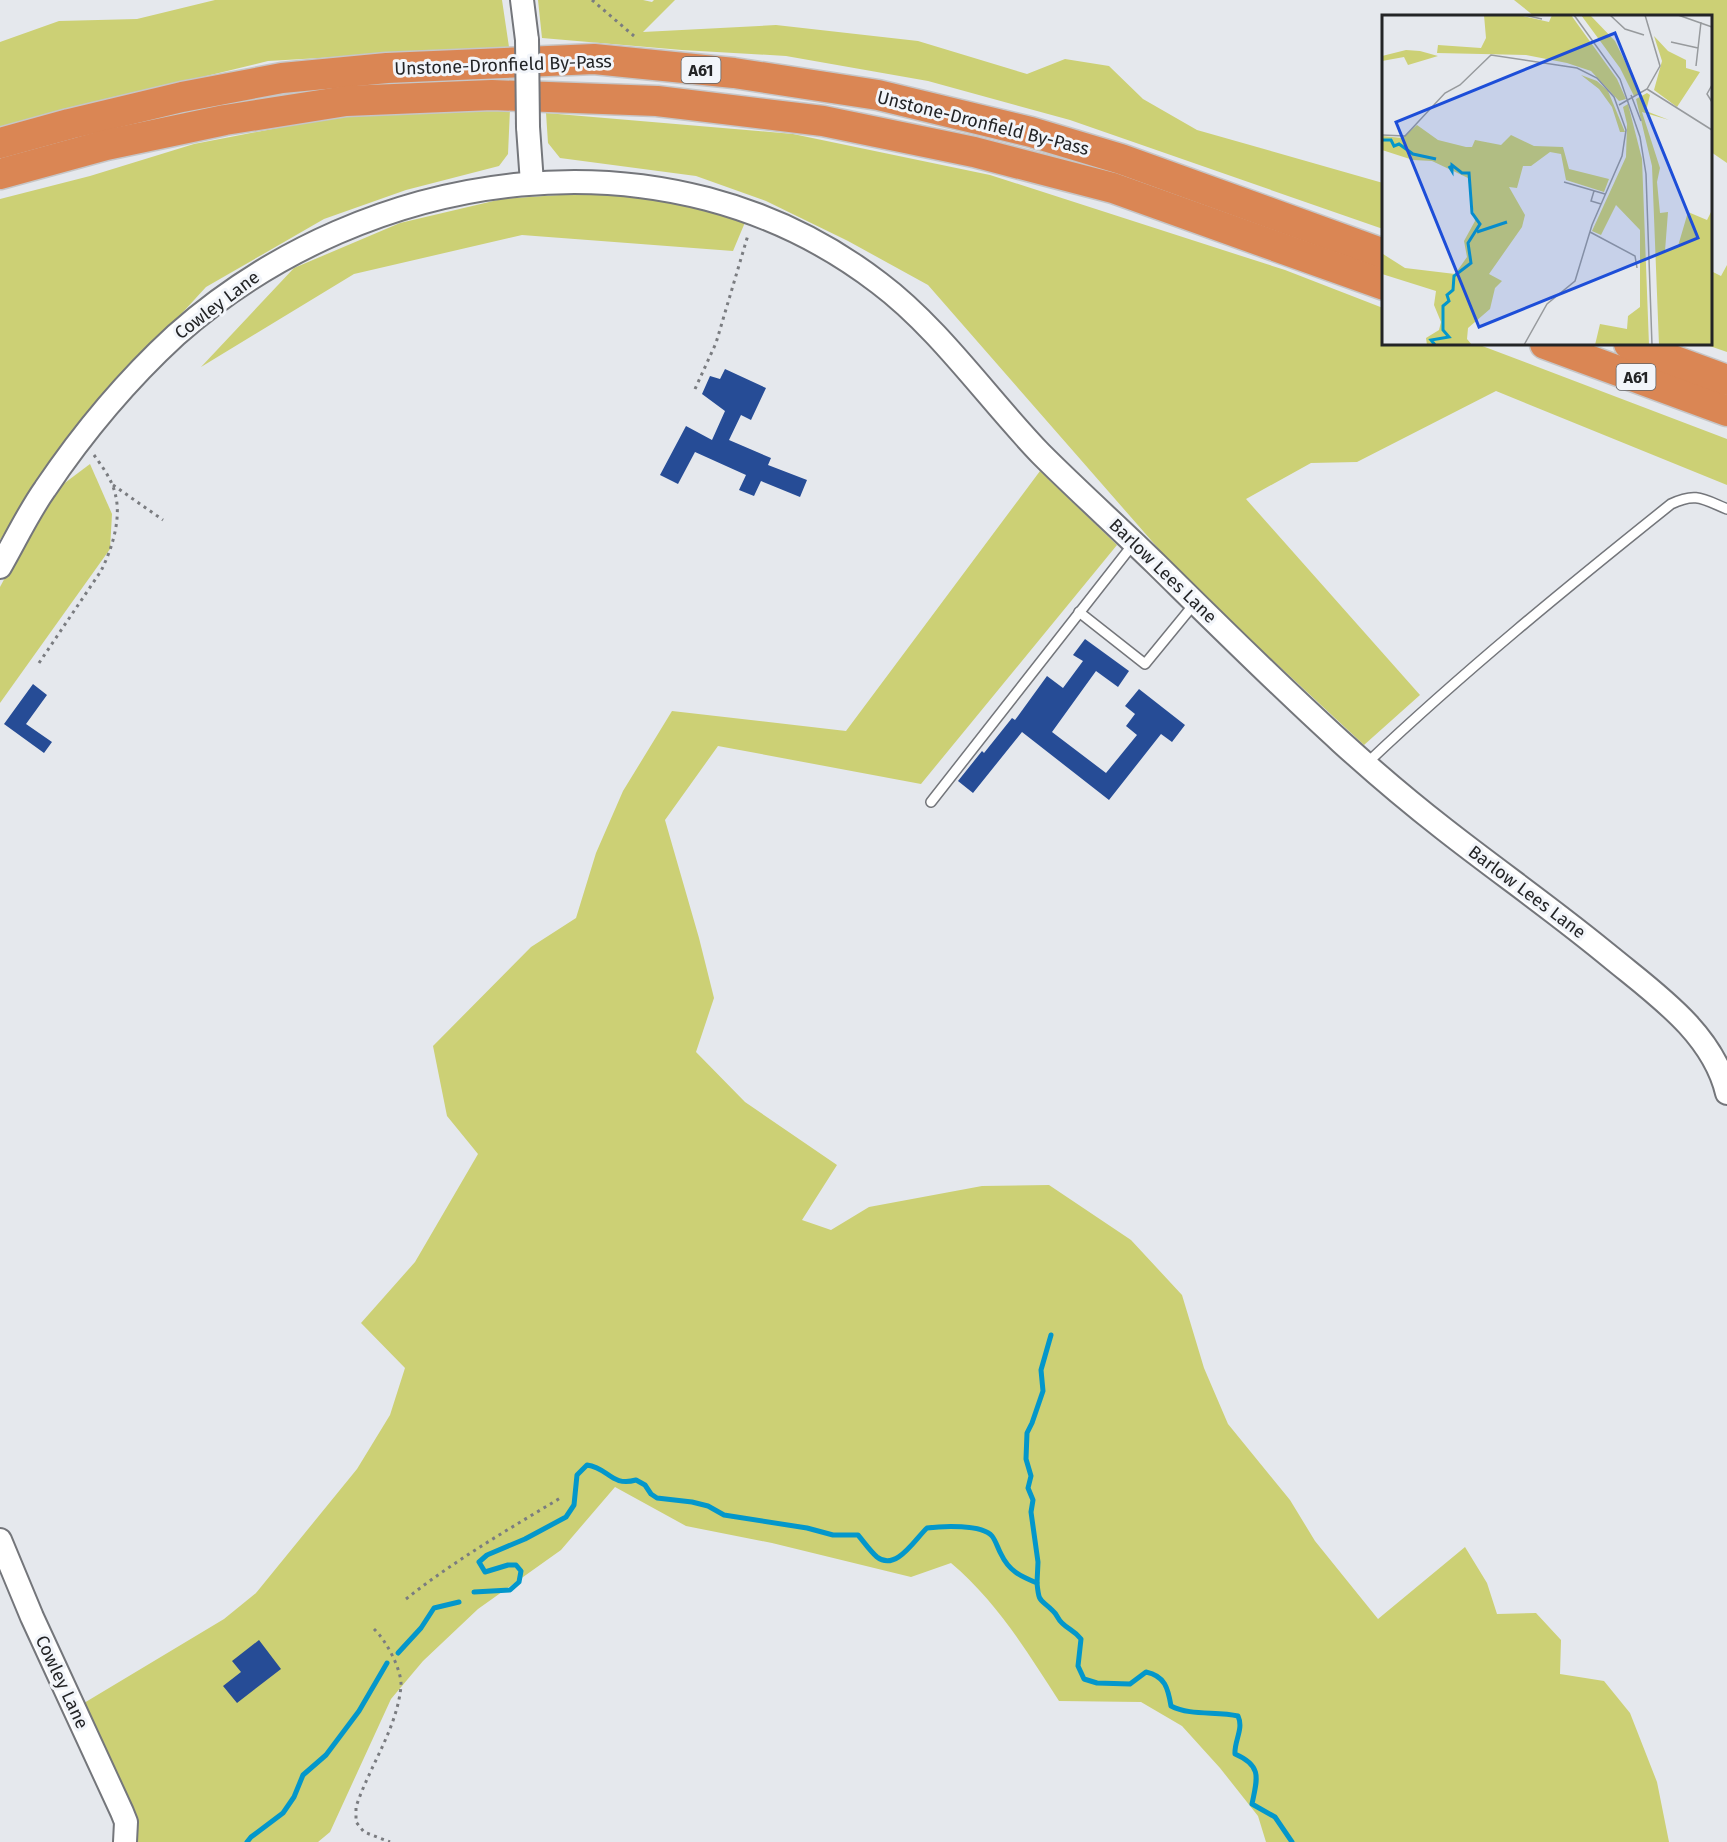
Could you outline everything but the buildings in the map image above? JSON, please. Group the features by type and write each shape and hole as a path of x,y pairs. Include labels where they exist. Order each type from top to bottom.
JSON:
{"highway":[{"name":"Unstone-Dronfield By-Pass","path":"0,143 182,97 282,78 387,68 594,59 734,73 878,95 1031,132 1131,163 1382,254"},
{"name":"Unstone-Dronfield By-Pass","path":"0,174 106,145 214,122 346,101 492,95 657,101 823,121 974,152 1113,188 1382,285"},
{"name":"A61","path":"1548,345 1727,411"},
{"name":"A61","path":"1632,345 1727,380"}],"street":[{"path":"522,0 527,40 528,128 532,183"},
{"name":"Barlow Lees Lane","path":"532,183 566,181 618,183 657,188 733,205 792,228 839,255 879,283 912,311 1039,451 1195,603 1366,764 1442,828 1571,924 1680,1015 1713,1058 1725,1083 1727,1093"},
{"name":"Cowley Lane","path":"0,567 42,492 81,439 139,372 176,336 219,300 272,264 336,232 403,207 463,192 532,183"},
{"name":"Cowley Lane","path":"0,1540 125,1832"}],"lane":[{"path":"1366,764 1422,711 1537,612 1671,504 1686,497 1699,498 1727,509"},
{"path":"931,802 1134,543"},
{"path":"1079,612 1145,664 1195,603"}],"path":[{"path":"592,0 634,36"},
{"path":"695,389 716,343 746,241 757,213"},
{"path":"39,663 102,572 109,556 117,520 115,492 102,466 81,439"},
{"path":"111,484 163,520"},
{"path":"406,1599 432,1578 562,1497"},
{"path":"374,1629 383,1637 393,1657 401,1684 395,1717 356,1807 356,1822 364,1832 390,1842"}],"green space":[{"path":"215,0 502,0 509,47 268,61 0,128 0,42 59,21 137,19"},
{"path":"538,0 643,0 652,2 654,0 675,0 643,32 776,25 918,41 1027,74 1065,59 1109,66 1143,99 1197,130 1382,183 1382,229 1070,120 928,81 786,56 542,38"},
{"path":"1514,0 1727,0 1727,163 1712,153 1712,15 1533,15"},
{"path":"510,109 508,154 499,166 406,190 324,219 206,287 74,431 0,540 0,199 90,176 194,144 340,116"},
{"path":"546,113 793,134 990,175 1285,270 1382,308 1382,345 1480,345 1727,439 1727,485 1496,391 1357,462 1311,463 1246,499 1420,695 1364,745 1185,579 928,285 848,241 766,201 696,176 560,158 548,143"},
{"path":"589,193 674,202 746,220 733,251 522,235 354,274 201,367 294,268 400,223 502,199"},
{"path":"1727,265 1727,352 1707,345 1712,345 1712,272 1721,276"},
{"path":"90,464 112,514 110,549 0,703 0,587 50,494"},
{"path":"1040,471 1117,545 921,784 718,746 665,820 714,998 696,1052 745,1102 837,1165 802,1220 831,1230 869,1207 982,1186 1049,1185 1131,1240 1182,1295 1204,1368 1228,1424 1290,1500 1315,1541 1378,1619 1465,1547 1487,1583 1497,1614 1536,1613 1561,1640 1560,1674 1604,1681 1630,1713 1657,1782 1669,1842 1266,1842 1258,1816 1220,1768 1182,1726 1141,1702 1059,1701 997,1610 951,1563 911,1577 772,1543 686,1526 615,1487 561,1550 478,1609 423,1661 391,1699 330,1832 318,1842 135,1842 84,1703 224,1619 256,1593 357,1469 390,1415 405,1368 361,1323 415,1262 478,1154 447,1116 433,1046 531,947 576,918 596,853 623,791 672,711 846,731"}],"waterway":[{"path":"1037,1583 1038,1562 1031,1512 1033,1500 1028,1488 1031,1476 1026,1459 1027,1433 1043,1391 1041,1370 1051,1335"},
{"path":"474,1592 510,1590 519,1582 521,1571 516,1565 485,1572 479,1562 487,1555 525,1539 566,1517 574,1505 577,1475 587,1465 621,1481 636,1480 645,1485 657,1498 708,1506 724,1515 807,1528 833,1535 858,1535 874,1555 884,1561 891,1560 905,1552 927,1528 980,1529 992,1536 1011,1569 1037,1583 1041,1600 1081,1639 1078,1666 1084,1679 1097,1683 1130,1684 1146,1672 1158,1676 1164,1684 1171,1706 1187,1711 1238,1716 1240,1726 1235,1754 1250,1763 1256,1774 1252,1804 1275,1817 1292,1842"},
{"path":"398,1653 421,1628 434,1608 459,1602"},
{"path":"247,1842 283,1813 294,1797 303,1775 326,1755 359,1711 387,1663"}]}
